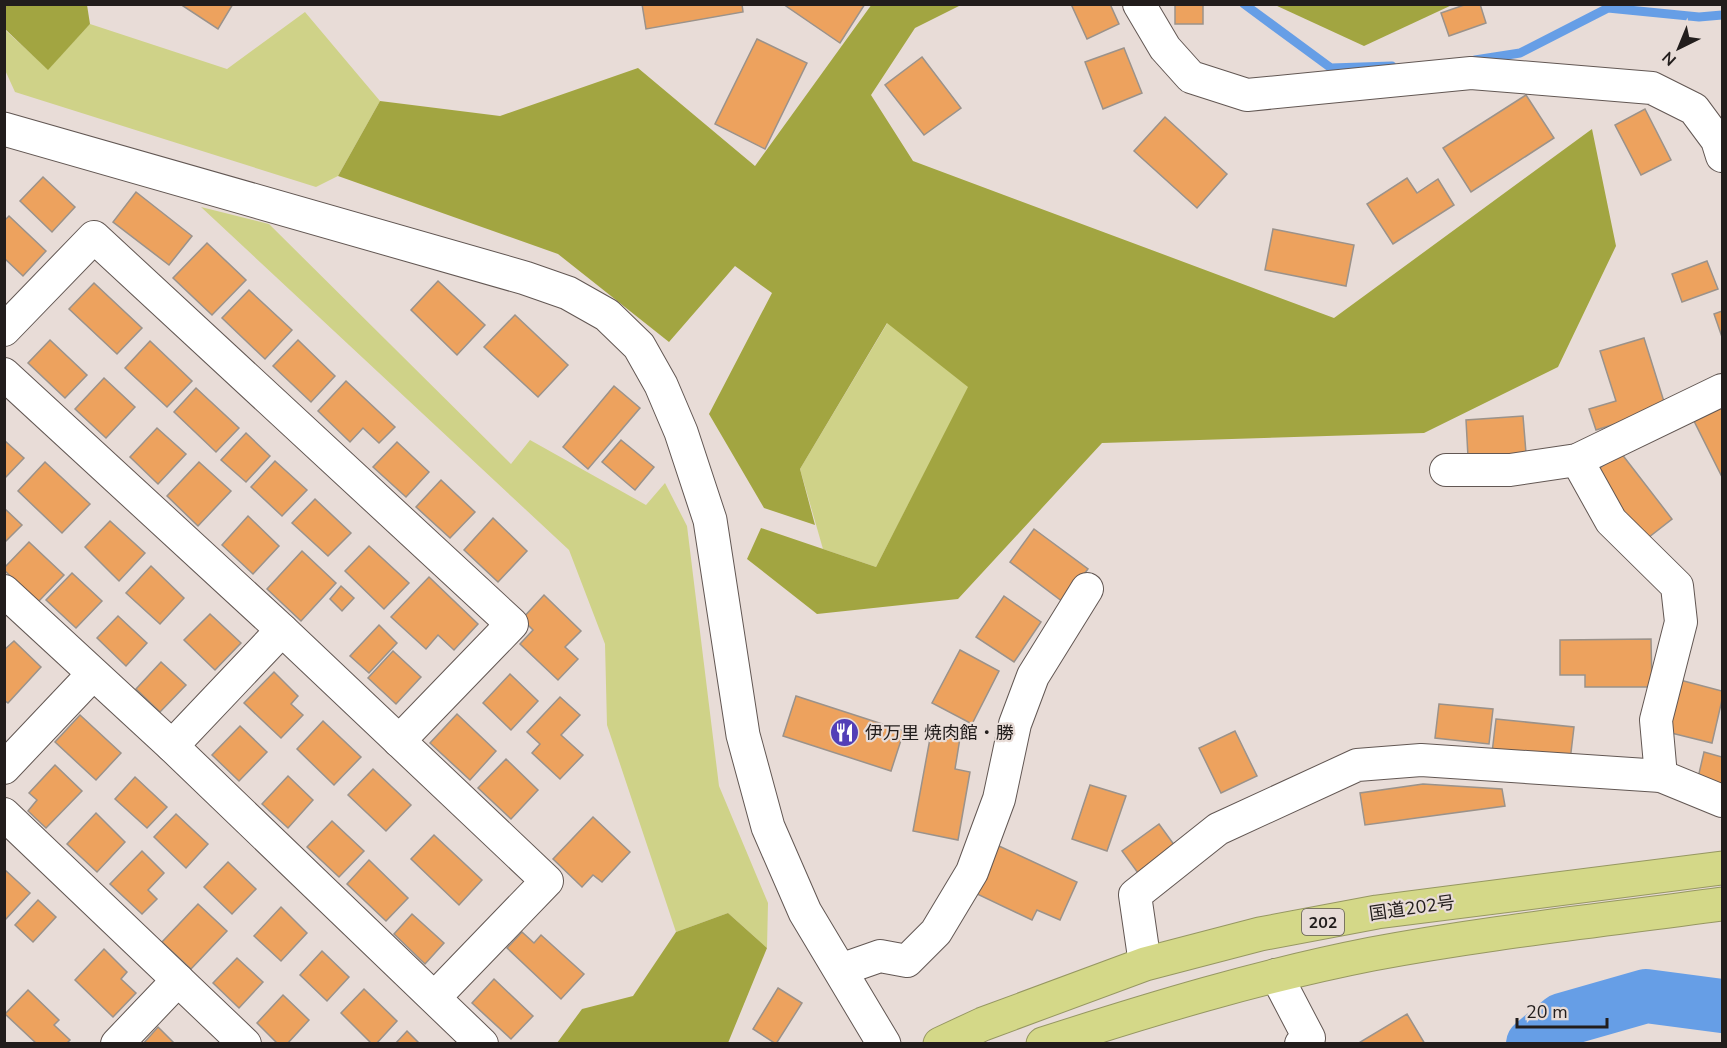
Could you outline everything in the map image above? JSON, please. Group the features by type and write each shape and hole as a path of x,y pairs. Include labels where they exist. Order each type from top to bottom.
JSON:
{"highway":[{"name":"国道202号","path":"940,1044 983,1024 1145,964 1260,934 1377,912 1722,868"},
{"name":"202","path":"1043,1044 1167,1004 1276,975 1372,954 1506,932 1722,904"}],"street":[{"path":"1139,4 1165,48 1191,77 1247,96 1471,73 1652,88 1694,109 1717,140 1722,156"},
{"path":"4,129 525,278 568,293 607,315 639,346 661,385 681,432 710,520 744,735 768,827 805,912 884,1044"},
{"path":"4,330 94,237 512,624 399,741"},
{"path":"4,374 282,630 548,881 435,997"},
{"path":"1446,470 1510,470 1577,460 1722,390"},
{"path":"1577,460 1611,521 1677,586 1681,622 1656,720 1661,776"},
{"path":"840,970 880,956 907,961 936,932 972,872 999,799 1015,724 1033,676 1088,589"},
{"path":"4,591 172,746 482,1044"},
{"path":"172,746 282,630"},
{"path":"4,768 93,674"},
{"path":"1145,964 1135,895 1218,829 1357,765 1420,760 1661,776 1722,801"},
{"path":"4,814 245,1044"},
{"path":"1276,975 1309,1038 1301,1044"},
{"path":"117,1044 178,980"}],"green space":[{"path":"305,12 380,101 338,176 316,187 15,92 5,70 4,29 48,69 90,24 227,69"},
{"path":"201,207 269,224 511,464 530,440 646,505 665,483 687,526 719,786 768,903 767,948 728,913 676,932 607,725 605,644 569,550"},
{"path":"888,322 969,387 876,567 823,549 800,469"}],"shaded area":[{"path":"872,4 961,5 915,28 871,95 913,161 1334,318 1592,129 1616,246 1558,367 1424,433 1102,443 958,599 817,614 747,559 761,528 876,567 968,387 887,323 800,469 815,525 764,508 709,414 772,293 735,266 669,342 558,254 338,176 380,101 500,116 638,68 755,166"},
{"path":"1275,4 1452,5 1364,46"},
{"path":"4,5 87,5 90,24 48,70 5,29"},
{"path":"728,913 767,948 728,1043 557,1043 582,1009 633,996 676,932"}],"building":[{"path":"180,4 233,4 218,29"},
{"path":"642,4 742,4 743,12 646,29"},
{"path":"783,4 865,4 840,43"},
{"path":"1071,4 1110,4 1119,24 1087,39"},
{"path":"1175,4 1203,4 1203,24 1175,24"},
{"path":"1467,4 1480,4 1486,23 1449,36 1441,13"},
{"path":"757,39 807,63 765,149 715,124"},
{"path":"1124,48 1142,93 1103,109 1085,62"},
{"path":"922,57 961,108 924,135 885,85"},
{"path":"1526,95 1554,138 1471,192 1443,148"},
{"path":"1645,109 1671,160 1641,175 1615,125"},
{"path":"1165,117 1227,174 1197,208 1134,151"},
{"path":"43,177 75,207 52,232 20,201"},
{"path":"1407,178 1417,193 1438,179 1454,205 1393,244 1367,204"},
{"path":"136,192 192,236 169,265 113,222"},
{"path":"9,216 46,251 23,276 4,258 4,221"},
{"path":"1273,229 1354,245 1346,286 1265,270"},
{"path":"207,243 246,280 212,315 173,278"},
{"path":"1707,261 1718,289 1682,302 1672,274"},
{"path":"438,281 485,325 457,355 411,310"},
{"path":"94,283 142,328 117,354 69,309"},
{"path":"249,290 292,330 265,359 222,318"},
{"path":"1722,311 1722,337 1714,314"},
{"path":"515,315 568,365 538,397 484,347"},
{"path":"1644,338 1666,408 1596,430 1589,409 1616,401 1600,351"},
{"path":"50,340 87,375 65,398 28,363"},
{"path":"298,340 335,376 311,402 273,366"},
{"path":"150,341 192,381 167,407 125,368"},
{"path":"104,378 135,407 106,438 75,409"},
{"path":"346,381 395,427 379,443 363,428 350,442 318,411"},
{"path":"614,386 640,408 588,469 563,447"},
{"path":"196,388 239,428 216,452 174,412"},
{"path":"1722,407 1722,477 1694,421"},
{"path":"1523,416 1526,453 1468,457 1466,420"},
{"path":"157,428 186,454 158,484 130,457"},
{"path":"246,433 270,456 246,482 221,460"},
{"path":"4,440 24,458 6,477 4,475"},
{"path":"621,440 654,467 635,490 602,462"},
{"path":"397,442 429,472 406,497 373,467"},
{"path":"1621,453 1672,519 1644,541 1593,473"},
{"path":"275,461 307,490 282,516 251,487"},
{"path":"45,462 90,504 62,533 18,491"},
{"path":"199,462 231,491 198,526 167,496"},
{"path":"441,480 475,512 450,538 416,507"},
{"path":"315,499 351,533 328,556 292,523"},
{"path":"4,508 22,525 4,543"},
{"path":"248,516 279,546 253,574 222,545"},
{"path":"493,518 527,551 498,582 464,550"},
{"path":"110,521 145,553 119,581 85,547"},
{"path":"1034,529 1088,569 1063,602 1010,562"},
{"path":"29,542 64,575 38,602 4,570"},
{"path":"369,546 409,583 384,609 345,571"},
{"path":"302,551 336,583 301,621 267,589"},
{"path":"151,566 184,598 160,624 126,593"},
{"path":"72,573 102,601 76,628 46,600"},
{"path":"429,577 478,624 454,650 438,635 426,649 391,617"},
{"path":"341,586 354,598 342,611 330,599"},
{"path":"544,595 581,631 565,647 578,659 558,680 520,644 533,630 522,619"},
{"path":"1004,596 1041,622 1014,662 976,637"},
{"path":"210,614 241,643 215,670 184,640"},
{"path":"118,616 147,643 126,666 97,638"},
{"path":"379,625 397,643 369,673 350,656"},
{"path":"1651,639 1652,687 1585,687 1585,675 1560,675 1560,640"},
{"path":"14,641 41,667 8,703 4,700 4,650"},
{"path":"960,650 999,671 972,724 932,703"},
{"path":"393,651 421,677 396,704 368,678"},
{"path":"161,662 186,685 160,712 136,689"},
{"path":"274,672 298,696 291,704 303,715 281,738 244,703"},
{"path":"510,674 538,701 511,730 483,703"},
{"path":"1680,680 1722,691 1712,743 1667,732"},
{"name":"伊万里 焼肉館・勝","path":"796,696 904,731 891,771 783,736"},
{"path":"560,697 580,715 561,735 583,755 560,779 532,753 540,744 527,732"},
{"path":"1439,704 1493,709 1489,744 1435,738"},
{"path":"457,714 496,751 470,780 430,743"},
{"path":"80,715 121,753 96,780 55,742"},
{"path":"1496,719 1574,727 1570,761 1492,753"},
{"path":"323,721 361,757 334,785 297,749"},
{"path":"240,726 267,752 239,781 212,755"},
{"path":"1235,731 1257,776 1221,793 1199,748"},
{"path":"931,733 960,738 955,769 970,772 958,840 913,831"},
{"path":"1704,752 1722,757 1722,788 1697,782"},
{"path":"506,759 538,790 511,819 478,788"},
{"path":"55,765 82,791 46,828 28,811 37,800 29,793"},
{"path":"373,769 411,805 386,831 348,795"},
{"path":"288,776 313,800 288,828 262,804"},
{"path":"135,777 167,807 147,828 115,799"},
{"path":"1423,784 1502,789 1505,806 1365,825 1360,793"},
{"path":"1090,785 1126,796 1107,851 1072,839"},
{"path":"96,813 125,842 97,872 67,844"},
{"path":"176,814 208,844 186,868 154,837"},
{"path":"593,817 630,852 602,882 593,875 582,887 553,859"},
{"path":"332,821 364,851 339,877 307,847"},
{"path":"1159,824 1175,846 1138,873 1122,851"},
{"path":"434,835 482,880 459,905 411,859"},
{"path":"999,846 1077,882 1060,920 1037,910 1032,920 977,894"},
{"path":"142,851 164,873 148,890 157,899 142,914 110,884"},
{"path":"369,860 408,898 386,921 347,884"},
{"path":"228,862 256,889 232,914 204,887"},
{"path":"4,869 30,893 4,921"},
{"path":"38,900 56,917 33,942 15,925"},
{"path":"198,904 227,931 191,969 162,942"},
{"path":"281,907 307,933 281,961 254,936"},
{"path":"412,914 444,943 425,964 394,934"},
{"path":"522,932 534,943 541,935 584,974 561,999 507,948"},
{"path":"104,949 127,972 121,979 136,993 113,1017 75,980"},
{"path":"322,951 349,977 327,1001 300,975"},
{"path":"237,958 263,982 239,1008 213,983"},
{"path":"494,979 533,1016 511,1039 472,1003"},
{"path":"778,988 802,1003 776,1044 753,1029"},
{"path":"364,989 397,1021 376,1044 372,1044 341,1013"},
{"path":"28,990 59,1020 54,1025 70,1040 66,1044 37,1044 5,1014"},
{"path":"283,995 309,1020 287,1044 278,1044 257,1023"},
{"path":"1407,1014 1425,1044 1357,1044"},
{"path":"158,1027 175,1044 143,1044"},
{"path":"407,1031 420,1044 395,1044"}],"waterway":[{"path":"1244,4 1331,68 1392,66"},
{"path":"1475,60 1520,53 1608,8 1699,17 1722,15"},
{"path":"1533,1044 1562,1020 1646,996 1722,1006"}],"place":[{"name":"伊万里 焼肉館・勝","path":"844,733"}]}
